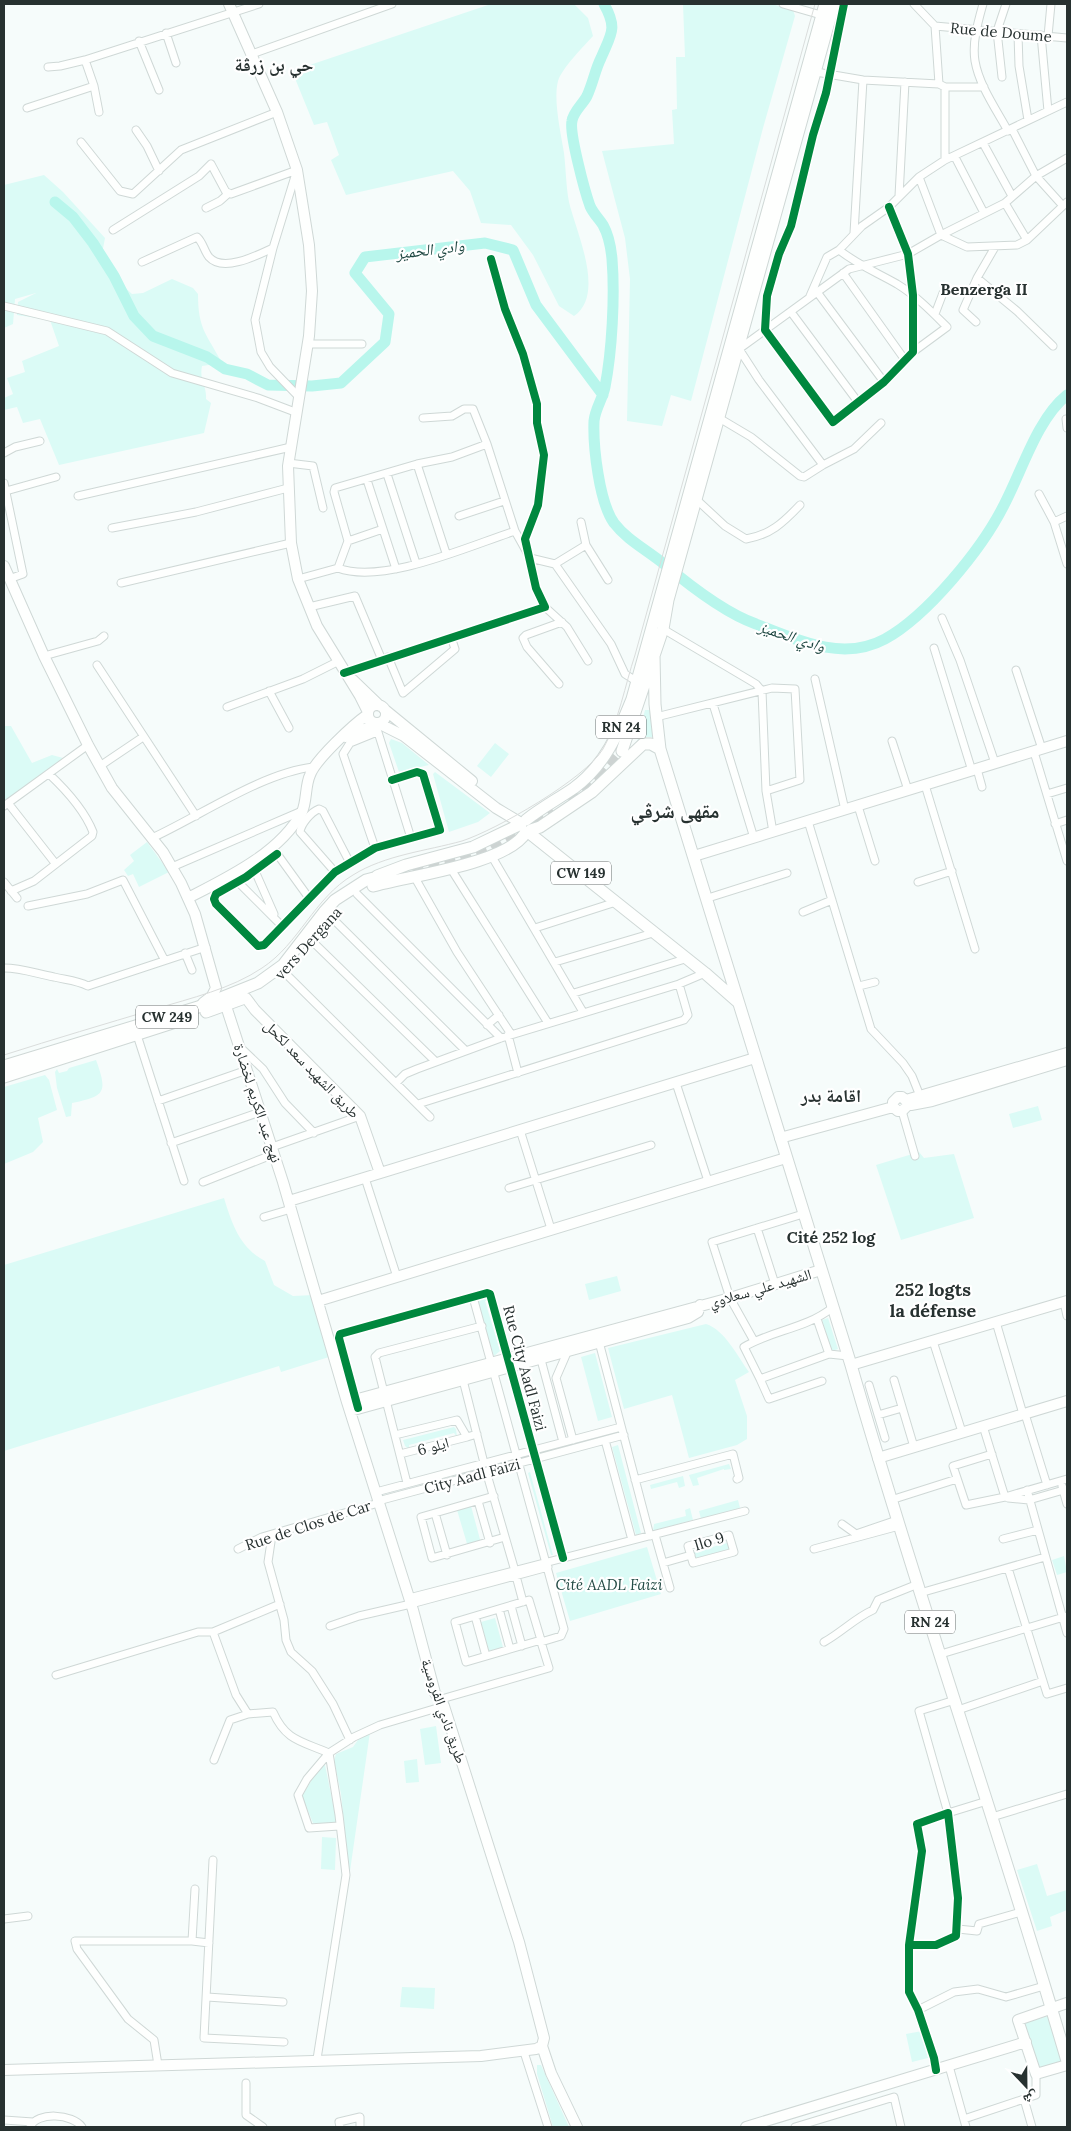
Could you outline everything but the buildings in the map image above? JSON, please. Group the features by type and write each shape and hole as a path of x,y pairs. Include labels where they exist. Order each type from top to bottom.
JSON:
{"main road":[{"name":"RN 24","path":"679,546 697,500 834,4"},
{"path":"231,8 277,112 297,170 309,245 312,291 307,344 288,463 291,543 298,579 317,626 337,662 360,696 371,722 404,736 461,776"},
{"name":"RN 24","path":"617,768 635,729 649,655 823,10"},
{"path":"4,566 44,656 88,745 112,788 152,838 172,867 188,898 206,947 216,988 210,998 198,1007"},
{"name":"RN 24","path":"525,830 545,806 576,786 607,754 621,726 636,681 662,629 665,597"},
{"path":"619,751 649,655"},
{"name":"RN 24","path":"649,655 660,749 729,966 755,1058 820,1270 850,1360 898,1523 941,1654 1044,1986 1063,2034 1067,2061"},
{"path":"344,673 366,690 382,707 461,776 481,792 500,803 508,814 525,830 542,842"},
{"path":"188,898 230,878 274,850 302,811 308,779 313,767 367,714 372,706 382,707"},
{"path":"338,742 377,726 386,716 382,707"},
{"path":"694,856 1067,741"},
{"name":"RN 24","path":"525,830 551,820 592,792 642,744 651,744 660,749"},
{"path":"545,806 543,814 551,820"},
{"path":"525,830 542,842"},
{"path":"367,884 451,869 491,855 525,830"},
{"path":"367,884 406,865 473,847 525,830"},
{"name":"CW 149","path":"542,842 653,933 706,973 739,1004"},
{"name":"vers Dergana","path":"5,1071 85,1047 137,1035 246,998 273,983 285,973 330,916 367,884 384,878"},
{"name":"CW 249","path":"85,1047 233,995 273,974 295,951 324,912 348,890 367,884"},
{"path":"718,980 725,979 729,966"},
{"path":"706,973 735,990"},
{"path":"216,988 233,995"},
{"name":"طريق الشهيد سعد لكحل","path":"246,998 255,1010 360,1116 380,1173"},
{"name":"نهج عبد الكريم لخضارة","path":"226,1006 290,1205 318,1301"},
{"path":"900,1105 920,1096 1067,1053"},
{"path":"290,1205 380,1173 755,1058"},
{"path":"779,1136 900,1105 932,1101 1067,1060"},
{"path":"318,1301 786,1158"},
{"name":"الشهيد علي سعلاوي","path":"700,1305 730,1298 820,1270"},
{"name":"طريق نادي الفروسية","path":"318,1301 353,1405 377,1496 441,1703 519,1942 544,2033 542,2046 551,2073 577,2127"},
{"path":"850,1360 933,1341 1066,1301"},
{"name":"Rue City Aadl Faizi","path":"353,1405 598,1338 700,1305"},
{"name":"Rue City Aadl Faizi","path":"539,1354 565,1351 598,1338"},
{"name":"Rue City Aadl Faizi","path":"384,1397 462,1380 493,1366"},
{"path":"878,1458 1067,1401"},
{"path":"1067,2004 1018,2020 1036,2074 1067,2065"},
{"path":"746,2127 1026,2042"},
{"path":"4,2070 317,2059 480,2056 524,2052 542,2046"}],"street":[{"path":"48,67 85,60 166,33 231,8 259,4"},
{"path":"252,54 392,4"},
{"path":"783,4 823,10"},
{"path":"838,250 858,265 899,285 935,314 947,327 913,352 884,382 833,422 765,330 768,296 779,254 791,226 830,74 844,4"},
{"name":"Rue de Doume","path":"914,4 935,26 1067,38"},
{"path":"919,177 941,235 967,247 1017,245 1027,240 1065,204 1036,176 984,87 975,61 976,29 983,4"},
{"path":"1002,77 997,31 1006,4"},
{"path":"1048,111 1045,36 1051,4"},
{"path":"935,26 942,85 945,160"},
{"path":"166,33 176,63"},
{"path":"1018,34 1019,66 1028,120"},
{"path":"139,41 159,90"},
{"path":"85,60 94,86 99,112"},
{"path":"816,72 863,80 984,87"},
{"path":"854,233 863,80"},
{"path":"899,196 905,82"},
{"path":"28,108 94,86"},
{"path":"810,297 827,257 838,250 854,233 889,208 919,177 945,160 955,157 1067,102"},
{"path":"81,142 124,193 133,194 181,150 277,112"},
{"path":"136,130 147,146 159,171"},
{"path":"984,143 1012,196"},
{"path":"955,157 984,213"},
{"path":"823,465 759,380 739,348 843,273 858,265 908,254 1005,203 1036,176 1053,164 1067,158"},
{"path":"113,230 199,176 211,164 229,193"},
{"path":"206,208 220,201 229,193 297,170"},
{"path":"297,170 273,248 255,320 261,352 270,367 287,387 298,396"},
{"path":"1005,203 1027,240"},
{"path":"889,208 908,254 913,295 913,352"},
{"path":"142,262 197,237 211,259 223,264 249,259 273,248"},
{"path":"976,322 963,310 977,278 995,247"},
{"path":"491,259 505,309 523,354 535,393 537,422 544,455 538,505 528,525 525,539 536,588 544,607 562,622 580,645 588,661"},
{"path":"843,273 905,360"},
{"path":"977,278 1017,311 1053,346"},
{"path":"817,292 884,382"},
{"path":"935,314 943,292"},
{"path":"4,306 107,331 172,373 258,398 295,412"},
{"path":"791,312 858,402"},
{"path":"307,344 362,344"},
{"path":"423,418 452,416 464,409 473,409 487,444 515,531 530,558 555,564 611,644 626,674 636,681"},
{"path":"720,418 751,437 800,476 804,477 854,448 882,424"},
{"path":"1066,419 1067,428"},
{"path":"4,453 15,447 40,441"},
{"path":"338,568 348,541 333,490 417,464 452,457 487,444"},
{"path":"78,496 290,447"},
{"path":"288,463 313,466 323,508"},
{"path":"417,464 446,553"},
{"path":"387,474 416,563"},
{"path":"6,491 56,477"},
{"path":"367,480 396,569"},
{"path":"4,482 23,574 9,579"},
{"path":"112,528 196,512 288,488"},
{"path":"1039,494 1054,522 1067,564"},
{"path":"697,500 725,526 746,539 761,537 779,527 800,506"},
{"path":"459,516 504,501"},
{"path":"1054,522 1067,516"},
{"path":"580,522 586,545 608,580"},
{"path":"348,541 383,529"},
{"path":"298,579 338,568 351,573 396,569 515,531"},
{"path":"121,583 291,543"},
{"path":"555,564 586,545"},
{"path":"310,607 355,596 403,693 455,648 451,637"},
{"path":"344,673 544,607"},
{"path":"942,618 960,660 995,764"},
{"path":"559,684 527,647 523,638 526,635 562,622"},
{"path":"662,629 756,684 762,691 766,791 773,832"},
{"path":"44,656 98,641 104,636"},
{"path":"934,648 974,770 982,787"},
{"path":"228,708 303,679 337,662"},
{"path":"96,665 196,816"},
{"path":"1016,670 1038,750 1047,794 1067,861"},
{"path":"815,679 845,810"},
{"path":"656,717 772,688 795,689 800,780 766,791"},
{"path":"269,691 289,728"},
{"path":"713,704 754,838"},
{"path":"375,848 343,754 350,743 377,726 411,838"},
{"path":"100,766 142,737"},
{"path":"892,741 908,790"},
{"path":"55,863 6,805 88,745"},
{"path":"152,838 295,770 313,767"},
{"path":"309,898 274,850 255,871 216,894 215,902 256,945 264,944 335,872 375,848 438,830 441,827 425,776 417,772 392,780"},
{"path":"11,890 34,881 92,836 93,832 89,821 63,788 48,774"},
{"path":"925,785 975,949"},
{"path":"1047,794 1067,788"},
{"path":"858,806 874,861"},
{"path":"335,872 300,832 314,810 319,809 323,811 350,863"},
{"path":"172,867 302,811"},
{"path":"1056,824 1067,820"},
{"path":"808,821 871,1029 903,1063 912,1076 920,1096"},
{"path":"491,855 574,993 583,1012"},
{"path":"451,869 548,1023"},
{"path":"255,871 276,919"},
{"path":"918,882 952,872"},
{"path":"708,898 787,873"},
{"path":"414,876 458,952 499,1015 518,1073"},
{"path":"28,906 87,894 123,880 164,959"},
{"path":"4,882 18,898"},
{"path":"238,882 282,926"},
{"path":"357,894 487,1025 506,1036"},
{"path":"803,912 832,900"},
{"path":"535,928 616,902"},
{"path":"330,916 465,1050"},
{"path":"555,962 653,933"},
{"path":"312,941 435,1061"},
{"path":"4,968 20,968 55,978 76,980 88,986 164,959 206,947"},
{"path":"184,953 192,970"},
{"path":"574,993 686,959"},
{"path":"285,973 430,1117"},
{"path":"396,1083 405,1074 465,1050 583,1012 679,984 706,973"},
{"path":"859,986 875,982"},
{"path":"418,1104 684,1020 688,1015 679,984"},
{"path":"487,1025 499,1015"},
{"path":"137,1035 184,1181"},
{"path":"240,1047 263,1069 285,1103 314,1133"},
{"path":"158,1101 247,1070"},
{"path":"676,1082 708,1181"},
{"path":"900,1105 915,1156"},
{"path":"172,1143 260,1112"},
{"path":"203,1182 314,1133 360,1116"},
{"path":"520,1130 552,1229"},
{"path":"509,1188 651,1145"},
{"path":"365,1178 397,1277"},
{"path":"264,1217 290,1205"},
{"path":"754,1341 730,1298 712,1242 803,1214"},
{"path":"757,1228 776,1284"},
{"name":"Rue City Aadl Faizi","path":"353,1405 338,1338 340,1334 487,1293 491,1295 563,1558"},
{"name":"Rue City Aadl Faizi","path":"473,1297 547,1565 564,1634 466,1662 455,1622 523,1602"},
{"path":"1066,1301 1067,1316"},
{"path":"822,1381 769,1399 744,1347 754,1341 817,1319 832,1308"},
{"path":"817,1319 829,1354"},
{"path":"996,1322 1047,1485"},
{"name":"Rue City Aadl Faizi","path":"407,1483 375,1359 377,1354 482,1326"},
{"path":"598,1338 635,1480 670,1588"},
{"path":"933,1341 962,1432"},
{"name":"Rue City Aadl Faizi","path":"565,1351 566,1355 556,1378 573,1440"},
{"path":"539,1354 563,1442"},
{"path":"760,1379 829,1354 850,1360"},
{"path":"462,1380 484,1463"},
{"path":"894,1380 914,1447"},
{"path":"869,1385 885,1438"},
{"path":"878,1415 902,1408"},
{"path":"395,1435 457,1420 467,1437 477,1434"},
{"path":"983,1426 1005,1497"},
{"name":"Rue City Aadl Faizi","path":"377,1496 407,1483 622,1427"},
{"name":"City Aadl Faizi","path":"377,1496 486,1472 624,1435"},
{"name":"ايلو 6","path":"400,1454 467,1437"},
{"path":"605,1440 632,1540"},
{"path":"635,1480 733,1454 739,1478 737,1479"},
{"path":"992,1454 953,1466 966,1505 1005,1497 1064,1480 1067,1504"},
{"path":"340,1826 309,1828 298,1794 307,1779 328,1753 380,1725 549,1668 529,1600 523,1602 486,1472"},
{"path":"891,1500 957,1479"},
{"path":"1027,1490 1045,1557 1065,1617 1067,1633"},
{"path":"1005,1497 1029,1500 1065,1490"},
{"name":"Rue de Clos de Car","path":"238,1549 272,1535 375,1504 377,1496"},
{"path":"494,1496 421,1516 432,1558 447,1556 505,1538"},
{"name":"City Aadl Faizi","path":"478,1501 490,1543"},
{"path":"330,1626 410,1601 547,1565 563,1558 745,1511"},
{"name":"City Aadl Faizi","path":"435,1513 447,1556"},
{"path":"842,1524 856,1534 898,1523"},
{"path":"814,1549 898,1523"},
{"path":"1003,1539 1038,1530"},
{"path":"272,1535 268,1562 280,1604 286,1640 291,1652 312,1671 334,1704 350,1740"},
{"name":"Ilo 9","path":"730,1535 734,1552 693,1563 691,1555 688,1546 730,1535"},
{"path":"663,1563 691,1555"},
{"path":"824,1642 846,1628 858,1616 873,1610 878,1600 1045,1557"},
{"path":"1008,1568 1047,1694 1067,1688"},
{"path":"56,1675 198,1632 213,1632 280,1604"},
{"path":"511,1606 522,1646"},
{"path":"499,1609 510,1649"},
{"path":"475,1616 486,1656"},
{"path":"941,1654 1065,1617"},
{"path":"213,1632 236,1695 248,1714"},
{"path":"909,1945 936,1945 956,1936 958,1929 955,1864 948,1813 919,1711 957,1705 1043,1681"},
{"path":"214,1760 230,1720 248,1714 273,1712 288,1736 328,1753"},
{"path":"317,2059 346,1875 328,1753"},
{"path":"992,1817 1067,1794"},
{"path":"936,2070 934,2058 918,2010 909,1992 909,1945 922,1851 917,1824 987,1801"},
{"path":"213,1860 204,2038 284,2042"},
{"path":"192,1941 195,1889"},
{"path":"958,1929 978,1932 980,1924 1021,1912"},
{"path":"4,1919 28,1916"},
{"path":"158,2064 154,2040 128,2019 75,1943 77,1940 192,1941 209,1943"},
{"path":"918,2010 954,1992 978,1989 1006,1997 1044,1986"},
{"path":"207,1997 283,2002"},
{"path":"524,2052 548,2127"},
{"path":"949,2066 966,2127"},
{"path":"964,2119 1036,2095 1036,2074"},
{"path":"246,2083 246,2115 263,2127"},
{"path":"890,2084 901,2127"},
{"path":"795,2127 894,2097"},
{"path":"1024,2099 1032,2127"},
{"path":"4,2120 31,2124 43,2117 67,2118 76,2121 82,2127"},
{"path":"340,2127 339,2122 360,2117 360,2127"}],"green space":[{"path":"491,4 574,4 588,18 593,36 560,76 556,97 569,202 582,245 588,278 588,293 583,306 574,316 559,306 533,255 511,225 481,223 470,191 453,171 346,195 331,160 339,155 327,122 314,125 292,71"},
{"path":"683,4 772,4 793,10 795,16 763,128 691,401 671,395 662,426 627,421 630,279 625,238 602,151 674,144 672,110 677,109 676,57 685,57"},
{"path":"44,175 63,192 105,238 101,259 105,269 132,294 143,293 172,279 193,288 198,294 198,306 204,331 222,363 202,366 201,376 206,399 211,403 204,433 59,465 40,419 23,423 17,407 4,410 4,398 13,394 7,378 25,372 22,361 59,346 50,320 17,315 18,302 36,293 15,299 13,324 4,328 4,185"},
{"path":"645,710 651,710 654,737 645,737 637,741"},
{"path":"4,726 11,726 32,763 52,755 63,758 4,802"},
{"path":"391,739 402,743 429,765 399,772 389,743"},
{"path":"495,743 509,754 491,777 477,766"},
{"path":"435,772 490,813 478,822 449,832 433,774"},
{"path":"147,842 169,872 139,887 133,874 128,876 124,870 134,861 130,855"},
{"path":"96,1060 102,1080 101,1091 91,1098 72,1103 71,1116 66,1117 57,1088 55,1072 57,1069 59,1073 67,1071 69,1068"},
{"path":"45,1075 49,1080 57,1110 38,1118 43,1142 33,1152 4,1164 4,1087"},
{"path":"1038,1106 1042,1120 1013,1128 1009,1114"},
{"path":"919,1152 924,1158 954,1154 974,1218 901,1240 876,1165"},
{"path":"224,1198 238,1234 256,1256 265,1261 274,1285 293,1296 314,1295 329,1357 281,1372 279,1366 4,1451 4,1265"},
{"path":"617,1276 621,1291 589,1300 585,1284"},
{"path":"489,1296 489,1299 485,1301 500,1351 494,1356 476,1300"},
{"path":"828,1318 838,1349 832,1351 822,1320"},
{"path":"706,1324 713,1327 725,1338 749,1372 735,1380 747,1416 747,1439 737,1445 689,1458 672,1395 624,1409 608,1348"},
{"path":"595,1353 612,1417 598,1421 581,1357"},
{"path":"454,1427 457,1437 454,1433 409,1445 410,1450 405,1446 403,1440"},
{"path":"618,1445 641,1533 636,1535 612,1447"},
{"path":"729,1464 731,1469 724,1469 697,1478 699,1485 693,1486 689,1475"},
{"path":"530,1472 553,1555 551,1555 528,1473"},
{"path":"683,1476 685,1486 679,1488 677,1482 651,1489 650,1485"},
{"path":"738,1500 740,1508 701,1519 699,1511"},
{"path":"471,1506 481,1543 468,1547 457,1510"},
{"path":"690,1508 693,1520 653,1531 654,1524 686,1516 685,1510"},
{"path":"727,1543 729,1549 695,1559 694,1552"},
{"name":"Cité AADL Faizi","path":"647,1547 661,1594 570,1621 556,1573"},
{"path":"1064,1556 1067,1572 1057,1575 1052,1560"},
{"path":"495,1618 503,1647 489,1651 481,1622"},
{"path":"436,1726 441,1763 425,1765 420,1729"},
{"path":"370,1732 349,1871 341,1794 334,1760 336,1754 353,1747 360,1737"},
{"path":"417,1759 419,1782 406,1783 404,1761"},
{"path":"324,1760 337,1823 313,1823 302,1796"},
{"path":"322,1837 336,1838 335,1870 321,1869"},
{"path":"1037,1864 1047,1896 1067,1890 1067,1910 1050,1917 1052,1926 1037,1931 1017,1870"},
{"path":"402,1987 435,1988 434,2009 400,2007"},
{"path":"1048,2016 1062,2061 1039,2068 1025,2023"},
{"path":"922,2031 928,2058 912,2062 906,2034"},
{"path":"537,2065 541,2065 569,2127 553,2127 537,2074"}],"waterway":[{"name":"وادي الحميز","path":"604,4 611,20 612,31 587,96 573,118 572,128 578,163 591,209 605,229 612,255 613,306 611,340 604,391 597,408 594,432 598,474 604,502 614,523 625,535 708,598 744,619 804,642 820,646 837,649 869,646 885,639 918,615 968,561 1004,505 1039,431 1056,405 1067,395"},
{"name":"وادي الحميز","path":"55,202 73,217 93,243 114,276 134,316 153,336 207,357 225,369 247,374 268,385 312,386 341,383 385,342 389,314 355,273 365,257 485,243 513,250 536,305 603,395"}],"tunnel":[{"path":"599,778 622,751"},
{"path":"568,799 602,771"},
{"path":"397,876 461,860 490,850 554,812"}],"tram line":[{"path":"4,1055 237,982 262,968 275,958 328,896 353,875 365,868 392,858 462,841 496,826 559,788 593,761 603,749 618,715 815,4"}],"cycle path":[{"path":"844,4 826,93 813,135 791,226 779,254 767,296 765,330 833,422 884,382 913,352 913,295 908,254 889,207"},
{"path":"344,673 545,607 536,588 525,539 538,505 544,455 537,423 537,404 523,354 505,309 491,259"},
{"path":"277,854 246,877 216,894 214,899 216,904 258,946 264,945 335,872 375,848 440,830 423,774 417,772 392,780"},
{"path":"358,1408 339,1338 340,1334 487,1293 490,1294 563,1558"},
{"path":"909,1945 936,1945 956,1936 958,1898 948,1813 917,1824 922,1851 909,1945 909,1992 918,2010 934,2058 936,2070"}],"district":[{"name":"حي بن زرڤة","path":"274,64"},
{"name":"Benzerga II","path":"984,289"},
{"name":"مقهى شرڨي","path":"675,810"},
{"name":"اقامة بدر","path":"831,1095"},
{"name":"Cité 252 log","path":"831,1237"},
{"name":"252 logts la défense","path":"933,1299"}]}
